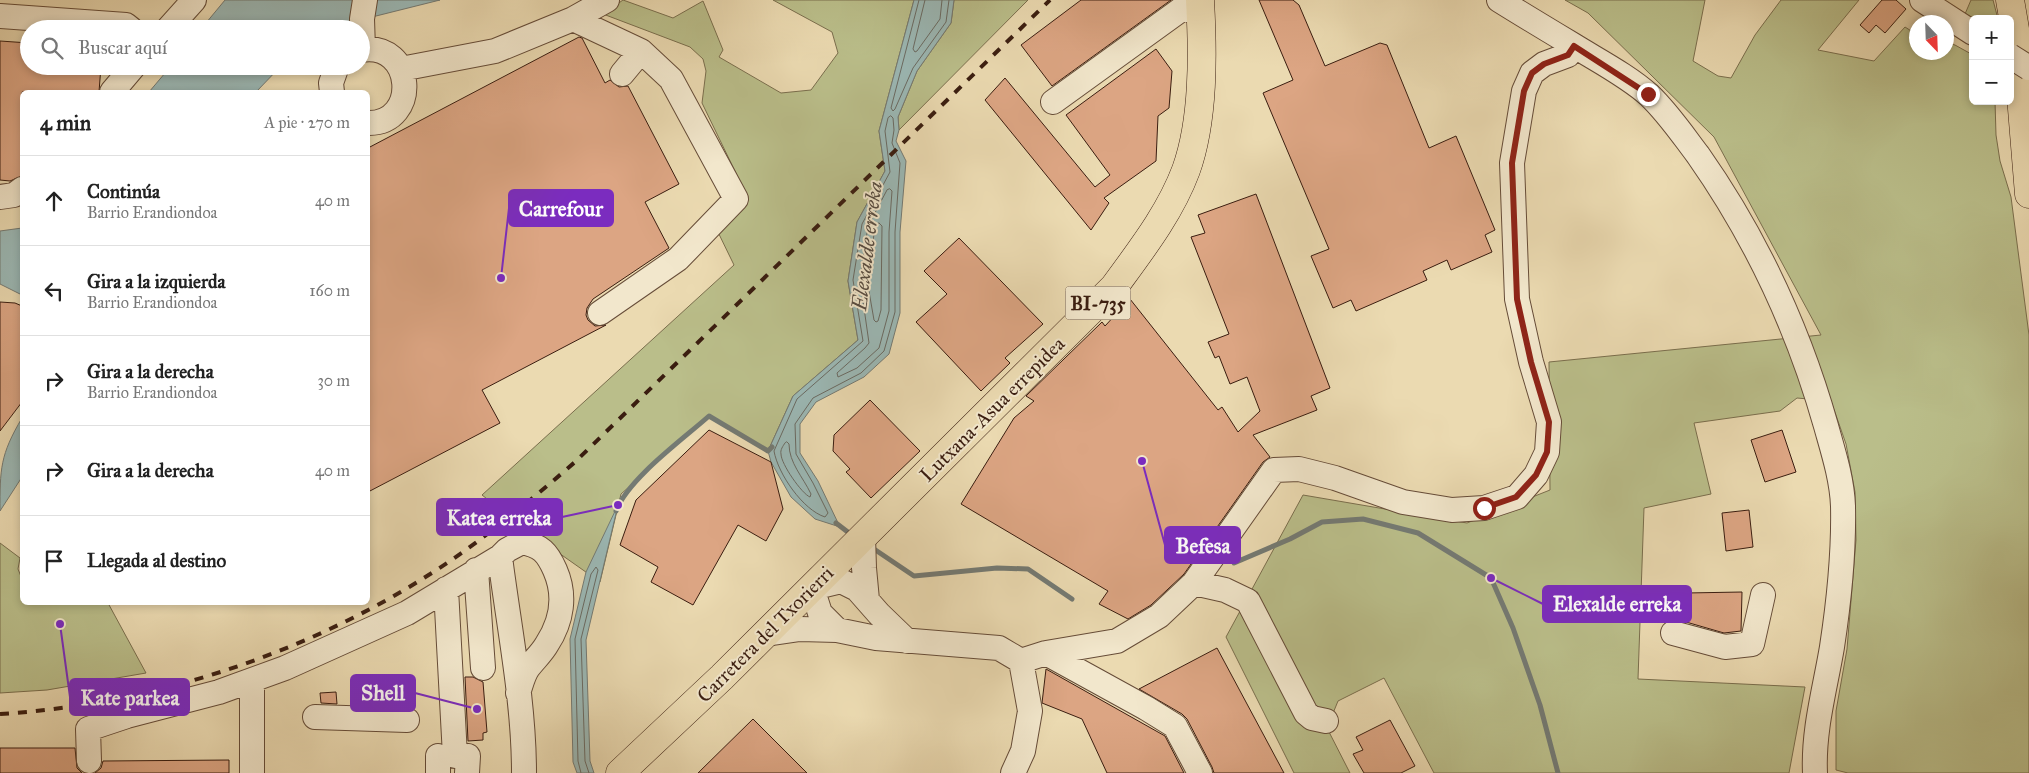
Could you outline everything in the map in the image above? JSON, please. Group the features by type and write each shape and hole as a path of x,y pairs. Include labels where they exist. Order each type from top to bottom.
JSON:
{"main road":[{"path":"2010,0 2016,35 2029,194"},
{"name":"Lutxana-Asua errepidea","path":"863,538 1114,287 1158,227 1186,170 1195,131 1201,58 1200,6"},
{"name":"Carretera del Txorierri","path":"620,773 674,723 863,538"},
{"name":"Carretera del Txorierri","path":"634,773 674,723"}],"street":[{"path":"176,20 194,0"},
{"path":"362,20 366,0"},
{"path":"401,69 495,51 573,19 607,0"},
{"path":"1499,0 1648,94 1669,115 1725,196 1753,242 1774,285 1811,374 1839,478 1843,506 1840,579 1832,644 1814,749 1815,773"},
{"path":"1922,0 1967,30"},
{"path":"1053,102 1183,8 1200,6"},
{"path":"0,16 56,20"},
{"path":"573,19 641,51 670,79 736,199 678,259 600,313"},
{"path":"766,634 800,629 837,630 876,638 999,648 1022,661 1046,653 1116,641 1159,616 1194,583 1274,470 1299,469 1335,478 1403,502 1452,510 1484,508 1516,497 1536,475 1547,452 1549,422 1531,362 1517,299 1512,163 1524,91 1532,73 1544,64 1568,55 1574,46"},
{"path":"370,49 385,53 395,60 405,80 405,92 401,104 394,113 384,120 370,123"},
{"path":"622,74 641,51"},
{"path":"2014,59 2029,68"},
{"path":"114,90 126,75"},
{"path":"332,90 331,82 334,75"},
{"path":"0,198 14,195 20,190"},
{"path":"863,538 867,600"},
{"path":"89,761 88,730 127,716 219,692 285,668 407,613 522,542 538,546 552,562 561,584 562,602 557,626 547,644 527,669 518,694"},
{"path":"500,557 518,694 524,762 539,773"},
{"path":"476,570 483,668"},
{"path":"837,630 820,613 812,588 841,581 857,589 908,641"},
{"path":"1194,583 1226,590 1248,601 1306,713 1312,718 1326,721"},
{"path":"446,589 453,763"},
{"path":"1673,633 1725,647 1752,644 1763,595"},
{"path":"1046,653 1175,726 1200,773"},
{"path":"1013,773 1023,751 1030,711 1022,661"},
{"path":"252,681 252,773"},
{"path":"315,718 406,720"}],"green space":[{"path":"623,0 673,18 703,1 723,50 719,57 781,93 811,90 838,53 832,32 773,0 914,0 879,131 885,171 857,222 848,281 858,340 793,396 768,451 709,416 621,494 600,582 539,539 482,495 734,265 716,228 748,198 702,103 706,71 703,59 690,47 603,14"},
{"path":"954,0 1028,0 899,130 898,117 917,71 951,23"},
{"path":"1565,0 1705,0 1693,61 1718,76 1731,78 1755,35 1781,0 1859,0 1818,50 1874,61 1905,27 1909,30 1909,60 1954,60 1954,45 1969,53 1969,105 1995,105 1996,135 2000,161 2011,197 2029,335 2029,773 1848,773 1836,770 1836,711 1847,649 1856,540 1855,492 1846,444 1831,401 1797,398 1780,411 1694,423 1711,494 1644,508 1638,679 1805,687 1789,773 1434,773 1384,678 1338,701 1327,728 1350,773 1294,773 1226,637 1303,495 1467,523 1550,490 1549,362 1821,335 1714,137 1588,13"},
{"path":"1971,0 1993,0 1997,15 1969,16 1965,14"},
{"path":"0,543 20,558 18,569 20,574 20,605 109,605 146,673 47,690 0,693"}],"water":[{"path":"225,0 440,0 360,20 208,20"},
{"path":"914,0 954,0 951,23 917,71 898,117 899,130 896,141 906,161 900,232 900,313 889,354 864,377 816,402 800,424 800,453 818,481 840,527 815,519 791,497 771,462 768,451 793,396 858,340 848,281 857,222 885,171 879,131"},
{"path":"163,75 272,75 258,90 151,90"},
{"path":"20,228 20,294 0,284 0,231"},
{"path":"20,422 20,480 0,511 1,473 5,453"},
{"path":"618,505 586,640 590,761 594,773 577,773 573,762 570,639 586,572"}],"building":[{"path":"1081,0 1171,0 1052,86 1021,45"},
{"path":"1259,0 1293,0 1299,5 1325,66 1380,43 1387,45 1429,148 1456,136 1495,230 1485,235 1492,252 1451,270 1447,260 1423,271 1427,280 1356,311 1351,300 1333,308 1311,256 1329,249 1263,93 1293,80"},
{"path":"1882,0 1896,0 1906,9 1885,33 1876,25 1869,33 1860,25"},
{"path":"579,37 582,38 605,83 610,80 619,87 628,86 679,184 645,202 669,248 593,299 587,308 586,315 588,320 595,326 606,325 482,390 500,423 370,491 370,147"},
{"path":"0,41 20,42 20,75 100,75 99,90 20,90 20,177 10,181 0,180"},
{"path":"1156,49 1172,71 1169,108 1158,116 1156,161 1104,198 1109,203 1091,230 985,100 1005,78 1095,187 1110,175 1066,115"},
{"path":"1256,194 1330,388 1311,396 1317,410 1253,435 1270,457 1263,462 1184,574 1151,605 1128,619 1099,604 1108,591 961,504 1014,418 1034,401 1026,396 1102,322 1105,326 1130,299 1218,410 1222,407 1238,432 1260,411 1247,377 1230,384 1219,356 1215,358 1208,342 1229,334 1191,237 1205,233 1198,215"},
{"path":"959,238 1043,324 1005,358 1010,363 981,391 916,322 947,294 924,271"},
{"path":"0,302 20,305 20,405 0,431"},
{"path":"870,400 920,451 871,498 846,472 850,469 833,451 834,435"},
{"path":"709,430 771,462 783,509 766,541 738,525 693,605 651,582 658,567 620,545 636,500"},
{"path":"1782,430 1796,472 1765,482 1751,440"},
{"path":"1749,510 1753,547 1726,551 1722,513"},
{"path":"1742,592 1741,631 1724,633 1686,622 1686,593"},
{"path":"1217,648 1284,773 1214,773 1187,719 1182,714 1139,689"},
{"path":"1046,669 1165,736 1184,773 1107,773 1082,719 1042,703"},
{"path":"465,677 473,677 483,682 487,732 483,733 483,740 468,741"},
{"path":"336,692 337,704 321,703 320,693"},
{"path":"753,719 807,773 698,773"},
{"path":"1390,720 1415,766 1401,773 1364,773 1353,754 1363,750 1356,737"},
{"path":"0,748 75,748 77,768 82,773 0,773"},
{"path":"229,760 229,773 95,773 101,768 103,761"}],"waterway":[{"path":"616,511 622,499 644,473 709,416 768,451 772,447"},
{"name":"Elexalde erreka","path":"1234,563 1290,539 1322,522 1363,519 1418,533 1491,578 1513,628 1540,705 1558,773"},
{"name":"Elexalde erreka","path":"836,523 853,536"},
{"name":"Elexalde erreka","path":"871,547 914,576 997,568 1028,569 1072,599"}],"railway":[{"path":"0,714 60,708 120,698 179,684 237,666 294,645 349,620 402,591 453,559 516,512 575,462 1050,0"}],"place":[{"name":"Carrefour","path":"501,278"},
{"name":"Befesa","path":"1142,461"},
{"name":"Katea erreka","path":"618,505"},
{"name":"Elexalde erreka","path":"1491,578"},
{"name":"Kate parkea","path":"60,624"},
{"name":"Shell","path":"477,709"}],"route":[{"path":"1484,508 1516,497 1536,475 1547,452 1549,422 1531,362 1517,299 1511,183 1512,163 1524,91 1532,73 1544,64 1568,55 1574,46 1597,59 1648,94"}]}
